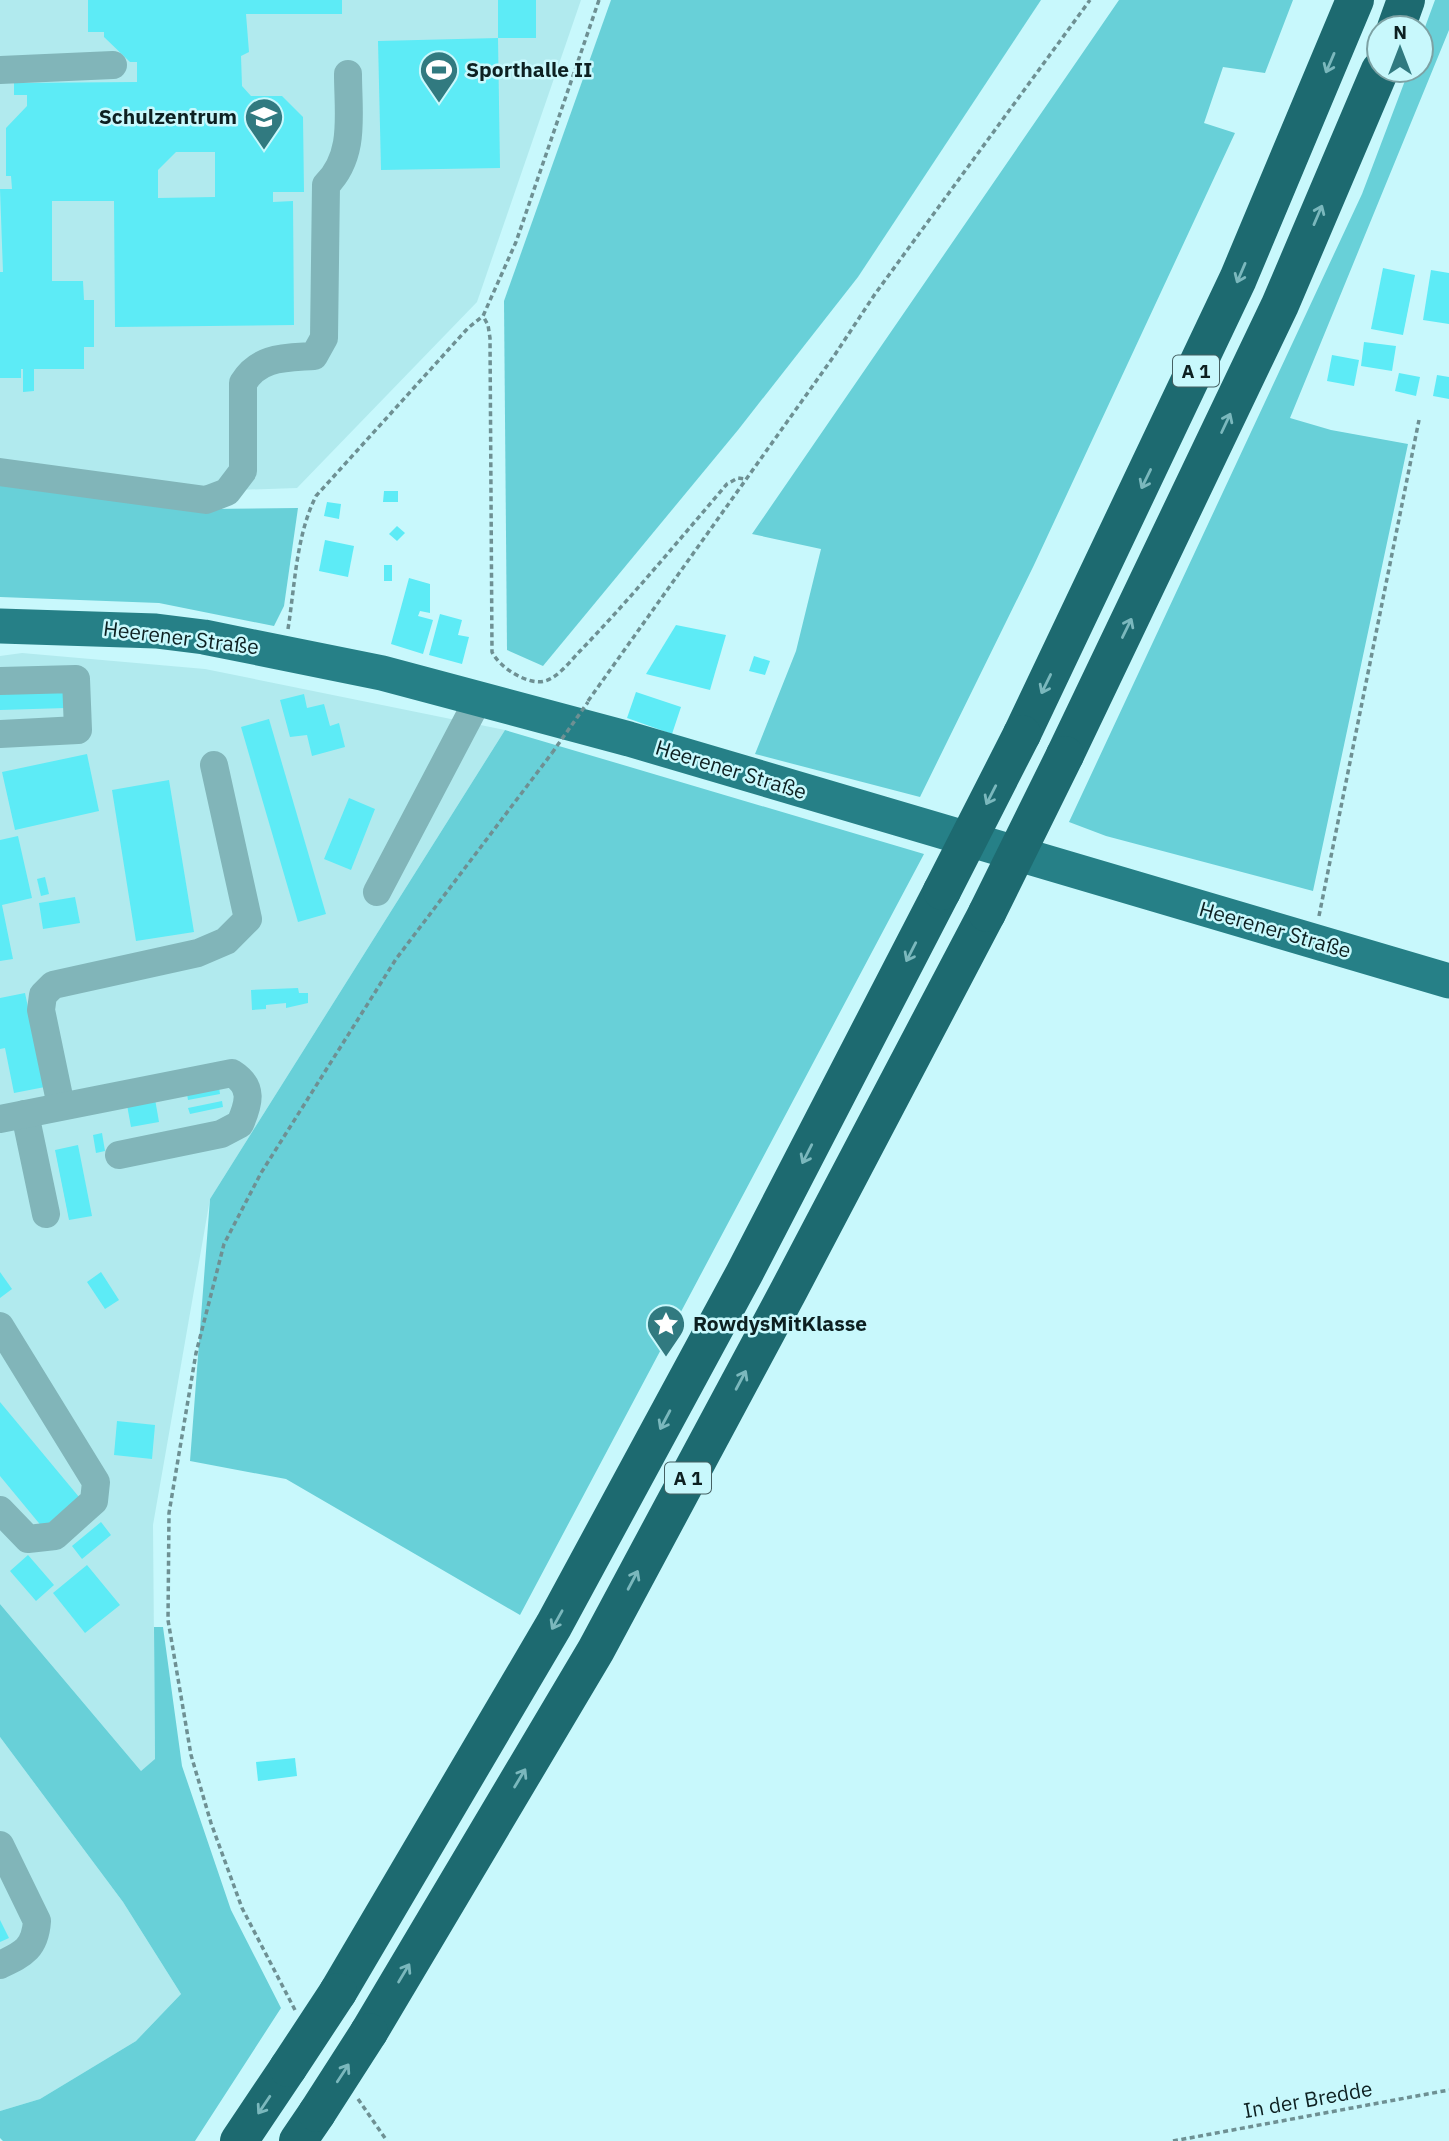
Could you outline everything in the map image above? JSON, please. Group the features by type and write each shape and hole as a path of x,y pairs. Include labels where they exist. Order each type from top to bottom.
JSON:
{"highway":[{"name":"A 1","path":"239,2141 338,1992 554,1625 738,1286 1022,734 1238,279 1355,0"},
{"name":"A 1","path":"307,2127 369,2032 596,1650 987,913 1280,305 1374,84"}],"main road":[{"name":"Heerener Straße","path":"0,626 156,631 285,651 479,698 629,739 1449,981"}],"lane":[{"path":"0,69 113,65"},
{"path":"0,472 206,500 227,492 243,471 243,383 250,371 270,359 314,356 324,338 326,185 337,174 348,151 348,74"},
{"path":"0,681 76,679 78,730 0,734"},
{"path":"377,892 479,698"},
{"path":"61,1106 41,1010 43,995 53,985 198,954 226,942 248,919 214,765"},
{"path":"46,1214 12,1117 232,1073 247,1088 249,1102 240,1124 221,1134 119,1155"},
{"path":"0,1326 96,1482 94,1502 55,1536 28,1539 0,1510"},
{"path":"0,1845 37,1922 36,1934 28,1952 0,1965"}],"path":[{"path":"285,651 307,513 316,496 468,328 483,316 516,242 599,0"},
{"path":"299,2017 286,1998 242,1909 211,1823 191,1755 169,1620 169,1513 197,1353 224,1244 261,1173 396,959 552,752 875,294 1090,0"},
{"path":"483,316 490,338 492,652 505,667 537,682 548,681 558,674 727,484 732,480 745,479"},
{"path":"1313,941 1419,420"},
{"name":"In der Bredde","path":"1173,2141 1449,2090"}],"shaded area":[{"name":"Schulzentrum","path":"0,0 581,0 477,302 297,488 207,491 0,460"},
{"path":"611,0 1041,0 858,277 738,430 543,666 507,650 504,301"},
{"path":"1119,0 1293,0 1265,73 1223,67 1204,123 1235,133 1034,565 920,797 755,754 796,651 821,549 752,534"},
{"path":"1435,0 1449,0 1449,30 1435,64 1435,14 1430,14"},
{"path":"1404,84 1427,84 1290,418 1331,430 1408,444 1313,891 1106,836 1069,822 1362,194"},
{"path":"0,480 205,509 298,508 284,606 274,626 159,603 0,597"},
{"path":"22,653 205,669 505,730 210,1199 153,1525 155,1760 141,1771 0,1604 0,656"},
{"path":"505,730 924,854 520,1615 286,1479 190,1461 210,1199"},
{"path":"0,1604 141,1771 155,1759 154,1627 163,1627 182,1766 231,1910 281,2008 195,2141 3,2141 0,2138 0,2111 40,2099 136,2041 181,1994 123,1902 0,1737"},
{"path":"0,1737 123,1902 181,1994 136,2041 40,2099 0,2111"}],"building":[{"path":"88,0 342,0 342,14 246,14 249,52 241,56 242,86 251,96 282,96 303,117 304,192 273,192 273,202 293,201 294,325 115,327 114,201 52,201 52,281 83,281 84,300 94,300 94,347 84,347 84,369 34,369 34,391 23,392 23,369 21,378 0,378 0,272 3,272 0,189 12,189 11,176 6,176 6,128 27,106 27,95 14,95 14,83 137,82 137,62 130,62 104,37 104,32 88,32","holes":["176,152 215,152 215,197 158,198 158,170"]},
{"path":"498,0 536,0 536,38 498,38"},
{"name":"Sporthalle II","path":"498,38 500,168 381,170 378,41"},
{"path":"1383,268 1415,275 1403,335 1371,329"},
{"path":"1431,270 1449,273 1449,324 1423,320"},
{"path":"1364,342 1396,346 1392,371 1361,366"},
{"path":"1332,355 1359,360 1354,386 1327,381"},
{"path":"1399,373 1420,377 1416,396 1395,391"},
{"path":"1437,375 1449,377 1449,399 1433,396"},
{"path":"384,491 398,491 398,502 383,502"},
{"path":"327,502 341,504 339,519 324,516"},
{"path":"397,526 405,533 397,541 389,534"},
{"path":"325,540 354,546 348,577 319,571"},
{"path":"384,565 392,565 392,581 384,581"},
{"path":"409,578 430,584 430,613 420,611 418,616 433,620 423,654 391,644"},
{"path":"440,614 462,620 458,635 469,637 462,664 429,655"},
{"path":"676,625 726,635 710,690 646,674"},
{"path":"754,656 770,661 765,675 749,671"},
{"path":"66,690 66,708 0,710 0,692"},
{"path":"636,692 681,707 672,734 627,718"},
{"path":"304,694 307,708 324,704 330,726 339,723 345,747 312,756 307,735 290,737 280,700"},
{"path":"269,719 326,914 298,922 241,727"},
{"path":"87,754 99,811 15,830 2,772"},
{"path":"169,780 194,932 136,941 112,790"},
{"path":"349,798 375,809 351,870 324,859"},
{"path":"18,836 32,898 2,905 13,959 0,961 0,840"},
{"path":"45,877 49,894 41,896 37,879"},
{"path":"75,897 80,923 43,929 39,903"},
{"path":"298,988 299,993 308,993 308,1003 286,1008 286,1003 266,1005 266,1009 252,1010 251,990"},
{"path":"25,993 45,1087 14,1093 5,1048 0,1049 0,998"},
{"path":"219,1087 220,1094 188,1100 187,1094"},
{"path":"155,1099 159,1122 131,1127 127,1105"},
{"path":"222,1101 223,1107 190,1114 188,1108"},
{"path":"102,1133 105,1151 96,1153 93,1135"},
{"path":"78,1145 92,1216 69,1220 55,1150"},
{"path":"0,1272 12,1289 0,1298"},
{"path":"101,1272 119,1300 105,1309 87,1282"},
{"path":"0,1402 79,1497 43,1528 0,1476"},
{"path":"117,1421 155,1425 152,1459 114,1455"},
{"path":"101,1522 111,1535 82,1559 72,1546"},
{"path":"28,1555 54,1585 36,1601 10,1571"},
{"path":"87,1565 120,1605 85,1633 53,1593"},
{"path":"295,1758 297,1776 258,1781 256,1762"},
{"path":"0,1920 9,1938 0,1942"}],"place":[{"name":"Sporthalle II","path":"439,104"},
{"name":"Schulzentrum","path":"264,151"},
{"name":"RowdysMitKlasse","path":"666,1358"}]}
